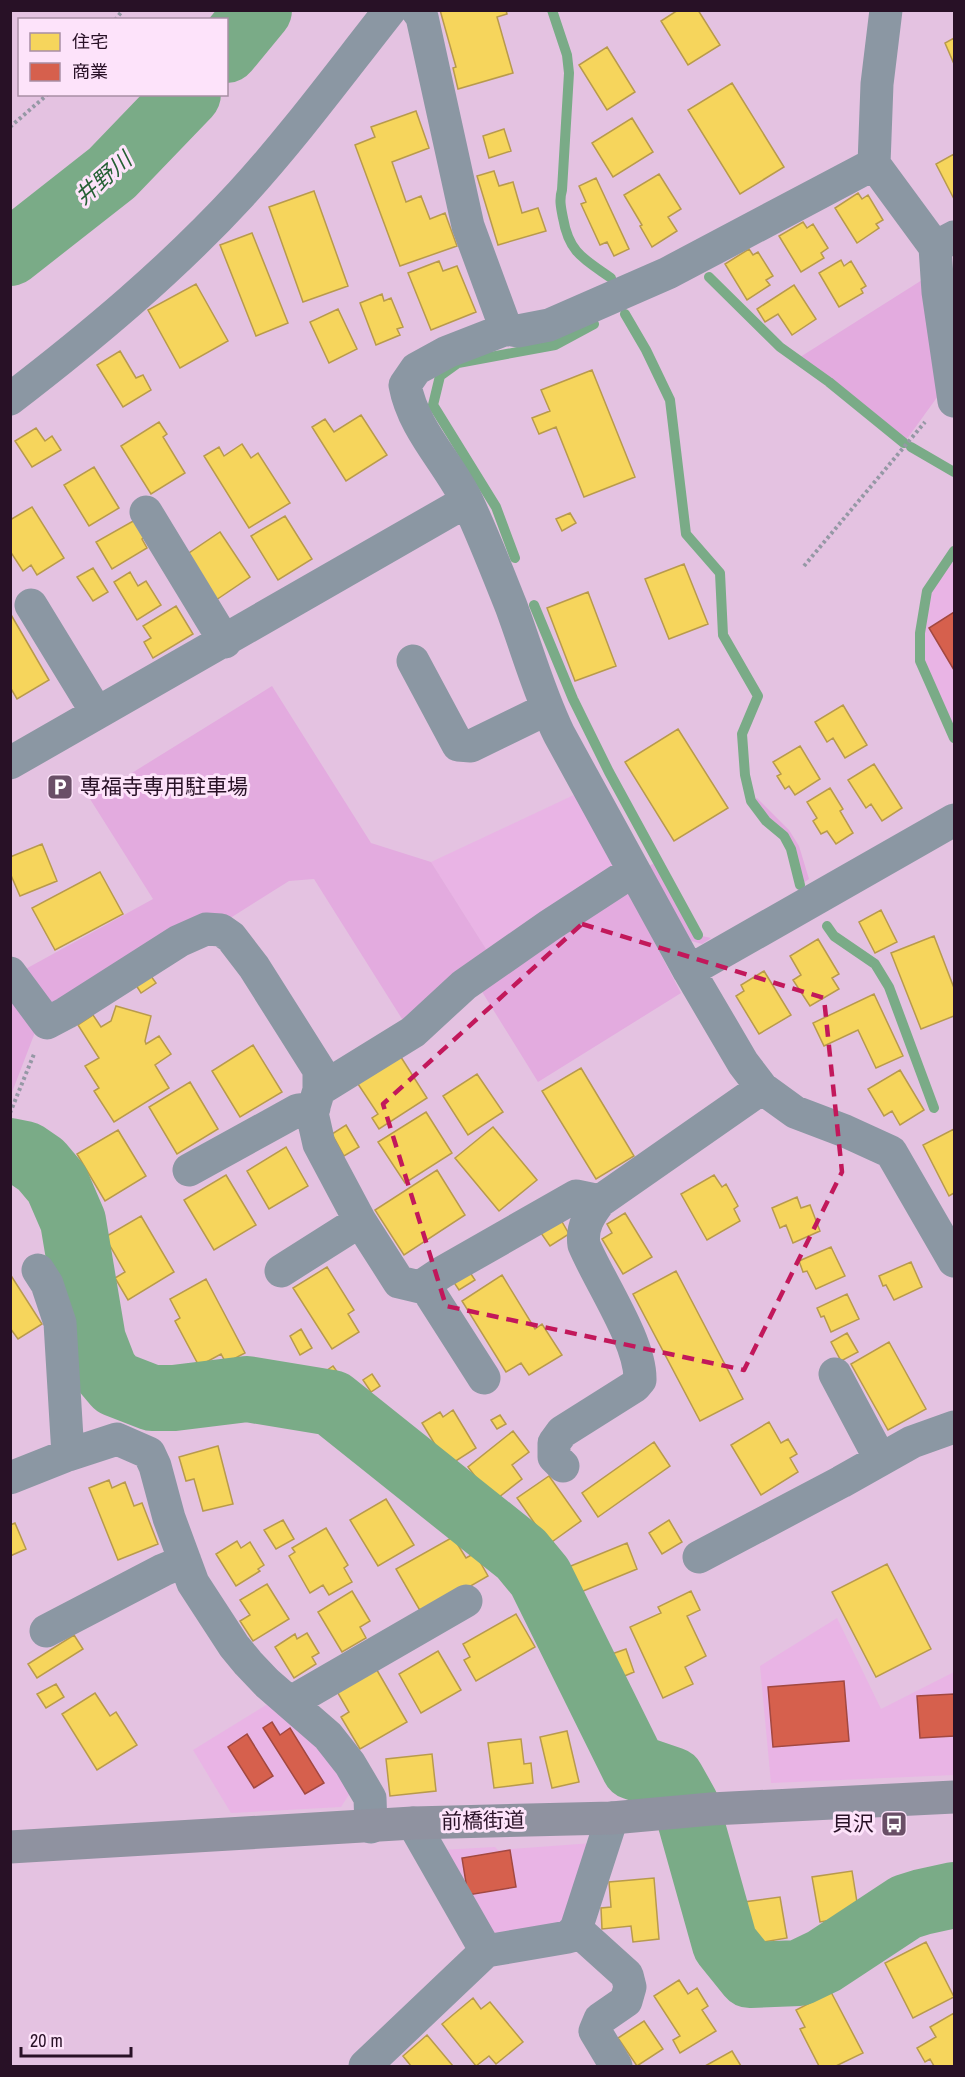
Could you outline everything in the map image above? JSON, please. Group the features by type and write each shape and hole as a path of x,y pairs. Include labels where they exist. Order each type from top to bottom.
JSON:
{"main road":[{"name":"前橋街道","path":"10,1847 413,1823 612,1818 711,1809 954,1797"}],"street":[{"path":"10,399 76,348 186,251 242,193 390,10"},
{"path":"417,10 422,17 468,226 506,329"},
{"path":"886,10 877,84 874,164 945,242 938,292 953,393"},
{"path":"874,164 668,273 549,325 518,331 506,329 447,352 416,369 405,385 408,402 420,425 467,501 510,605 547,709 688,971 743,1063 762,1088 795,1112 891,1152 944,1219 954,1261"},
{"path":"10,763 225,642 467,501"},
{"path":"146,512 225,642"},
{"path":"31,605 97,713"},
{"path":"413,661 458,745 471,746 547,709"},
{"path":"688,971 954,820"},
{"path":"189,1170 317,1099 413,1032 464,985 633,871"},
{"path":"10,972 47,1023 179,941 206,929 221,930 231,937 255,967 319,1070 317,1099 312,1113 320,1144 360,1221 399,1282 420,1287 576,1196 600,1200"},
{"path":"563,1466 554,1457 554,1443 562,1432 634,1386 640,1380 641,1370 632,1342 584,1245 582,1237 586,1221 600,1200 762,1088"},
{"path":"281,1271 360,1221"},
{"path":"38,1270 47,1284 60,1323 68,1455"},
{"path":"424,1284 483,1378"},
{"path":"835,1374 878,1455 875,1463"},
{"path":"699,1557 912,1442 954,1427"},
{"path":"10,1478 117,1439 149,1453 193,1583 234,1646 267,1683 328,1736 350,1764 370,1798 371,1827"},
{"path":"46,1631 163,1570 185,1561"},
{"path":"291,1702 466,1601"},
{"path":"365,2067 486,1951 568,1937 576,1929 612,1818"},
{"path":"413,1823 486,1951"},
{"path":"576,1929 627,1974 630,1987 626,2001 600,2019 595,2031 616,2067"}],"path":[{"path":"10,127 46,96"},
{"path":"804,566 953,393"},
{"path":"10,1113 47,1023"}],"highlighted area":[{"path":"582,924 824,998 842,1172 744,1370 446,1306 383,1104"}],"shaded area":[{"path":"930,275 938,396 904,443 797,359"},
{"path":"954,551 954,738 920,661 920,633 927,591"},
{"path":"272,686 371,843 431,862 493,960 409,1030 314,879 289,881 224,922 56,1010 22,971 153,899 90,799"},
{"path":"576,794 618,868 493,960 431,862"},
{"path":"757,798 789,830 799,846 809,879 800,885 791,849 784,836 766,821 751,801"},
{"path":"659,860 698,935 711,938 702,944 688,940 646,868"},
{"path":"625,886 681,993 538,1082 476,982"},
{"path":"11,993 37,1027 11,1095"},
{"path":"837,1618 881,1709 954,1672 954,1775 771,1783 760,1666"},
{"path":"271,1702 332,1754 352,1790 341,1807 231,1813 193,1750"},
{"path":"593,1843 566,1927 487,1938 440,1850 495,1847 498,1850"}],"building: 住宅":[{"path":"440,10 506,10 507,14 497,17 513,73 458,89 453,68 456,67"},
{"path":"678,10 698,10 720,45 688,65 661,21"},
{"path":"954,38 954,64 945,43"},
{"path":"607,47 635,92 607,110 579,65"},
{"path":"732,83 784,167 740,194 688,110"},
{"path":"416,111 429,148 392,162 406,202 421,196 430,219 445,213 457,246 400,266 355,145 375,137 371,127"},
{"path":"632,118 653,152 613,177 592,143"},
{"path":"504,129 511,151 489,158 483,136"},
{"path":"954,154 954,199 936,164"},
{"path":"494,171 499,186 513,182 522,213 538,208 546,231 498,245 477,176"},
{"path":"659,174 681,209 668,217 677,231 652,247 624,195"},
{"path":"596,178 629,249 614,256 607,242 600,245 581,204 586,202 579,186"},
{"path":"314,191 348,286 303,302 269,207"},
{"path":"858,193 862,199 868,195 883,220 876,224 879,228 857,243 835,208"},
{"path":"803,222 807,228 813,224 828,248 821,253 824,258 801,272 779,236"},
{"path":"252,233 288,323 256,336 220,245"},
{"path":"749,249 753,255 758,252 773,276 766,280 770,285 747,300 725,264"},
{"path":"841,260 844,266 851,261 866,286 861,289 863,293 839,307 819,273"},
{"path":"439,261 443,271 457,266 476,312 431,330 408,273"},
{"path":"196,284 228,341 180,368 148,310"},
{"path":"794,285 816,319 792,335 778,314 765,322 757,309"},
{"path":"382,294 384,301 391,298 403,327 397,329 400,335 376,345 360,303"},
{"path":"338,309 357,349 329,363 310,322"},
{"path":"120,351 136,378 143,375 151,390 123,407 97,365"},
{"path":"592,370 635,477 584,497 556,427 539,434 532,418 550,411 541,390"},
{"path":"361,415 387,455 346,481 312,427 325,419 334,432"},
{"path":"159,422 167,434 163,437 185,473 151,494 121,446"},
{"path":"36,428 45,441 52,436 61,450 32,467 15,441"},
{"path":"242,444 251,458 258,453 290,503 249,528 204,456 219,447 224,456"},
{"path":"94,467 119,508 89,526 64,485"},
{"path":"32,507 64,558 37,575 31,565 23,571 10,551 10,520"},
{"path":"570,513 576,523 562,531 556,519"},
{"path":"285,516 312,559 278,580 251,536"},
{"path":"135,520 145,537 142,539 147,548 112,569 96,542"},
{"path":"220,532 250,577 216,600 186,555"},
{"path":"684,564 708,624 669,639 645,579"},
{"path":"93,568 108,592 93,601 77,577"},
{"path":"130,572 138,586 146,581 161,605 137,620 114,582"},
{"path":"588,592 616,666 575,681 547,608"},
{"path":"176,606 193,634 153,658 144,642 151,638 143,626"},
{"path":"10,613 49,680 17,699 10,687"},
{"path":"843,705 867,745 845,758 833,738 827,742 815,722"},
{"path":"678,729 728,808 674,841 625,762"},
{"path":"800,746 820,779 795,795 789,786 785,789 777,776 781,774 773,762"},
{"path":"874,764 902,808 882,821 871,804 866,808 848,780"},
{"path":"830,788 843,809 840,811 853,833 836,844 827,831 821,834 813,821 817,818 807,802"},
{"path":"42,844 57,881 20,896 10,873 10,857"},
{"path":"100,872 123,914 55,950 32,908"},
{"path":"881,910 897,942 875,953 859,922"},
{"path":"934,936 954,988 954,1016 921,1029 891,953"},
{"path":"818,939 839,974 832,978 839,989 810,1006 793,980 801,975 790,956"},
{"path":"764,971 791,1015 759,1034 736,996 744,991 741,985"},
{"path":"148,972 156,983 141,993 134,982"},
{"path":"874,994 903,1056 876,1068 858,1030 824,1046 813,1023"},
{"path":"116,1006 151,1016 146,1044 159,1036 171,1054 155,1065 169,1088 114,1122 94,1091 99,1088 85,1066 99,1058 78,1025 93,1015 101,1027 111,1021"},
{"path":"253,1045 282,1092 240,1117 212,1071"},
{"path":"399,1054 427,1098 379,1129 372,1118 378,1114 356,1081"},
{"path":"581,1068 634,1156 596,1179 542,1091"},
{"path":"900,1070 924,1110 900,1125 892,1111 884,1116 868,1089"},
{"path":"477,1074 503,1112 468,1135 443,1096"},
{"path":"190,1082 218,1129 177,1154 149,1107"},
{"path":"426,1112 452,1153 405,1183 378,1142"},
{"path":"346,1125 359,1147 344,1156 332,1134"},
{"path":"493,1127 537,1180 499,1211 455,1158"},
{"path":"954,1129 954,1193 949,1196 923,1145"},
{"path":"118,1130 146,1176 105,1201 77,1154"},
{"path":"286,1147 308,1186 269,1209 247,1171"},
{"path":"437,1170 465,1215 404,1255 375,1210"},
{"path":"226,1175 256,1225 214,1250 184,1200"},
{"path":"714,1175 722,1187 726,1184 738,1206 734,1209 740,1221 707,1240 681,1194"},
{"path":"797,1197 801,1208 810,1205 820,1231 793,1243 786,1225 780,1228 772,1208"},
{"path":"625,1213 652,1257 623,1274 602,1239 612,1233 607,1224"},
{"path":"141,1216 174,1272 128,1300 115,1278 125,1272 105,1237"},
{"path":"561,1220 569,1234 550,1246 541,1233"},
{"path":"831,1247 845,1276 816,1289 807,1271 803,1272 799,1261"},
{"path":"911,1262 922,1287 894,1300 886,1285 883,1286 879,1276"},
{"path":"327,1267 354,1310 348,1314 359,1332 332,1349 293,1288"},
{"path":"469,1271 475,1280 459,1290 453,1281"},
{"path":"676,1271 743,1399 700,1421 633,1294"},
{"path":"10,1274 42,1324 18,1339 10,1328"},
{"path":"502,1275 535,1329 542,1324 562,1355 529,1375 521,1363 506,1372 462,1301"},
{"path":"206,1279 245,1353 226,1363 221,1354 199,1366 175,1321 180,1318 170,1299"},
{"path":"847,1294 859,1319 831,1332 824,1316 821,1317 817,1308"},
{"path":"301,1329 312,1348 300,1355 290,1336"},
{"path":"847,1333 858,1352 841,1361 831,1342"},
{"path":"889,1342 926,1409 888,1430 851,1364"},
{"path":"333,1366 338,1373 330,1378 326,1371"},
{"path":"372,1374 380,1386 371,1392 363,1380"},
{"path":"453,1410 476,1448 448,1466 422,1423 440,1412 443,1417"},
{"path":"500,1415 506,1424 497,1429 491,1420"},
{"path":"769,1422 781,1443 788,1439 797,1454 790,1458 798,1472 761,1495 731,1445"},
{"path":"513,1431 529,1452 512,1465 522,1479 494,1501 468,1467"},
{"path":"654,1442 670,1466 598,1517 582,1493"},
{"path":"218,1446 233,1504 203,1511 194,1479 186,1481 179,1457"},
{"path":"549,1476 581,1521 549,1544 517,1498"},
{"path":"109,1480 112,1488 125,1482 134,1506 142,1503 158,1544 118,1560 89,1488"},
{"path":"386,1499 414,1545 378,1566 350,1520"},
{"path":"283,1520 294,1539 276,1549 264,1530"},
{"path":"669,1520 682,1542 662,1554 649,1533"},
{"path":"15,1523 26,1549 10,1556 10,1525"},
{"path":"326,1528 348,1565 344,1568 352,1582 329,1595 323,1585 310,1593 289,1556 295,1552 292,1548"},
{"path":"453,1537 466,1558 475,1553 488,1576 422,1614 396,1569"},
{"path":"237,1541 241,1548 250,1542 264,1565 258,1569 260,1571 236,1586 216,1554"},
{"path":"627,1543 637,1569 571,1596 561,1570"},
{"path":"887,1564 931,1649 876,1677 832,1592"},
{"path":"267,1584 289,1619 253,1641 240,1621 250,1615 240,1600"},
{"path":"352,1591 370,1621 360,1627 366,1638 342,1652 318,1612"},
{"path":"691,1591 700,1610 687,1616 706,1656 685,1667 693,1684 663,1698 630,1627 661,1613 658,1607"},
{"path":"516,1614 535,1647 476,1681 464,1660 470,1657 463,1644"},
{"path":"307,1633 319,1653 312,1657 316,1664 294,1678 275,1647 295,1634 297,1639"},
{"path":"74,1635 83,1649 37,1678 28,1664"},
{"path":"626,1649 634,1672 615,1680 606,1656"},
{"path":"438,1651 461,1690 421,1713 399,1674"},
{"path":"374,1665 407,1722 360,1749 341,1717 349,1712 335,1688"},
{"path":"56,1684 64,1697 46,1708 37,1694"},
{"path":"95,1693 110,1716 116,1712 137,1745 97,1770 62,1714"},
{"path":"567,1731 579,1782 552,1788 540,1737"},
{"path":"521,1739 524,1764 531,1763 533,1783 494,1788 488,1743"},
{"path":"432,1754 436,1791 390,1796 386,1759"},
{"path":"852,1871 859,1915 820,1922 812,1877"},
{"path":"654,1878 659,1939 633,1942 631,1926 602,1929 601,1908 611,1907 609,1882"},
{"path":"780,1897 787,1938 751,1944 744,1902"},
{"path":"926,1942 954,1997 913,2018 885,1963"},
{"path":"679,1980 688,1994 697,1988 708,2006 702,2010 716,2031 680,2053 673,2040 680,2036 654,1996"},
{"path":"831,1992 863,2053 836,2066 819,2066 800,2029 805,2027 796,2010"},
{"path":"473,1998 481,2009 490,2002 523,2042 496,2064 489,2056 476,2066 442,2024"},
{"path":"954,2013 954,2066 934,2066 930,2059 925,2062 917,2048 936,2037 930,2027"},
{"path":"644,2021 663,2049 637,2066 618,2038"},
{"path":"427,2035 453,2066 411,2066 403,2056"},
{"path":"732,2051 741,2066 705,2066"}],"building: 商業":[{"path":"954,612 954,670 929,628"},
{"path":"844,1681 849,1741 773,1747 768,1687"},
{"path":"954,1694 954,1736 920,1738 917,1696"},
{"path":"272,1722 280,1735 290,1728 324,1783 305,1794 263,1728"},
{"path":"247,1734 273,1776 254,1788 228,1747"},
{"path":"510,1850 516,1887 468,1895 462,1858"}],"waterway":[{"name":"井野川","path":"228,48 259,10"},
{"path":"552,10 567,55 569,73 561,197 563,218 569,239 579,254 611,278"},
{"name":"井野川","path":"10,253 112,173 186,96"},
{"path":"709,277 780,347 829,382 904,443"},
{"path":"625,314 646,350 670,400 686,534 720,573 723,635 758,696 742,734 745,775 751,801 766,821 784,836 791,849 800,885"},
{"path":"515,558 496,507 433,405 440,376 458,363 555,345 594,324"},
{"path":"911,447 954,472"},
{"path":"954,551 927,591 920,633 920,661 954,738"},
{"path":"534,605 573,699 609,772 698,935"},
{"path":"827,926 834,936 875,964 889,987 934,1108"},
{"path":"10,1151 25,1154 41,1165 57,1184 73,1221 93,1340 105,1371 116,1384 152,1398 174,1398 247,1389 332,1403 521,1554 540,1577 634,1767 672,1780 686,1805 725,1944 750,1975 799,1973 824,1961 906,1907 954,1895"}],"place":[{"name":"専福寺専用駐車場","path":"60,787"},
{"name":"貝沢","path":"894,1824"}]}
